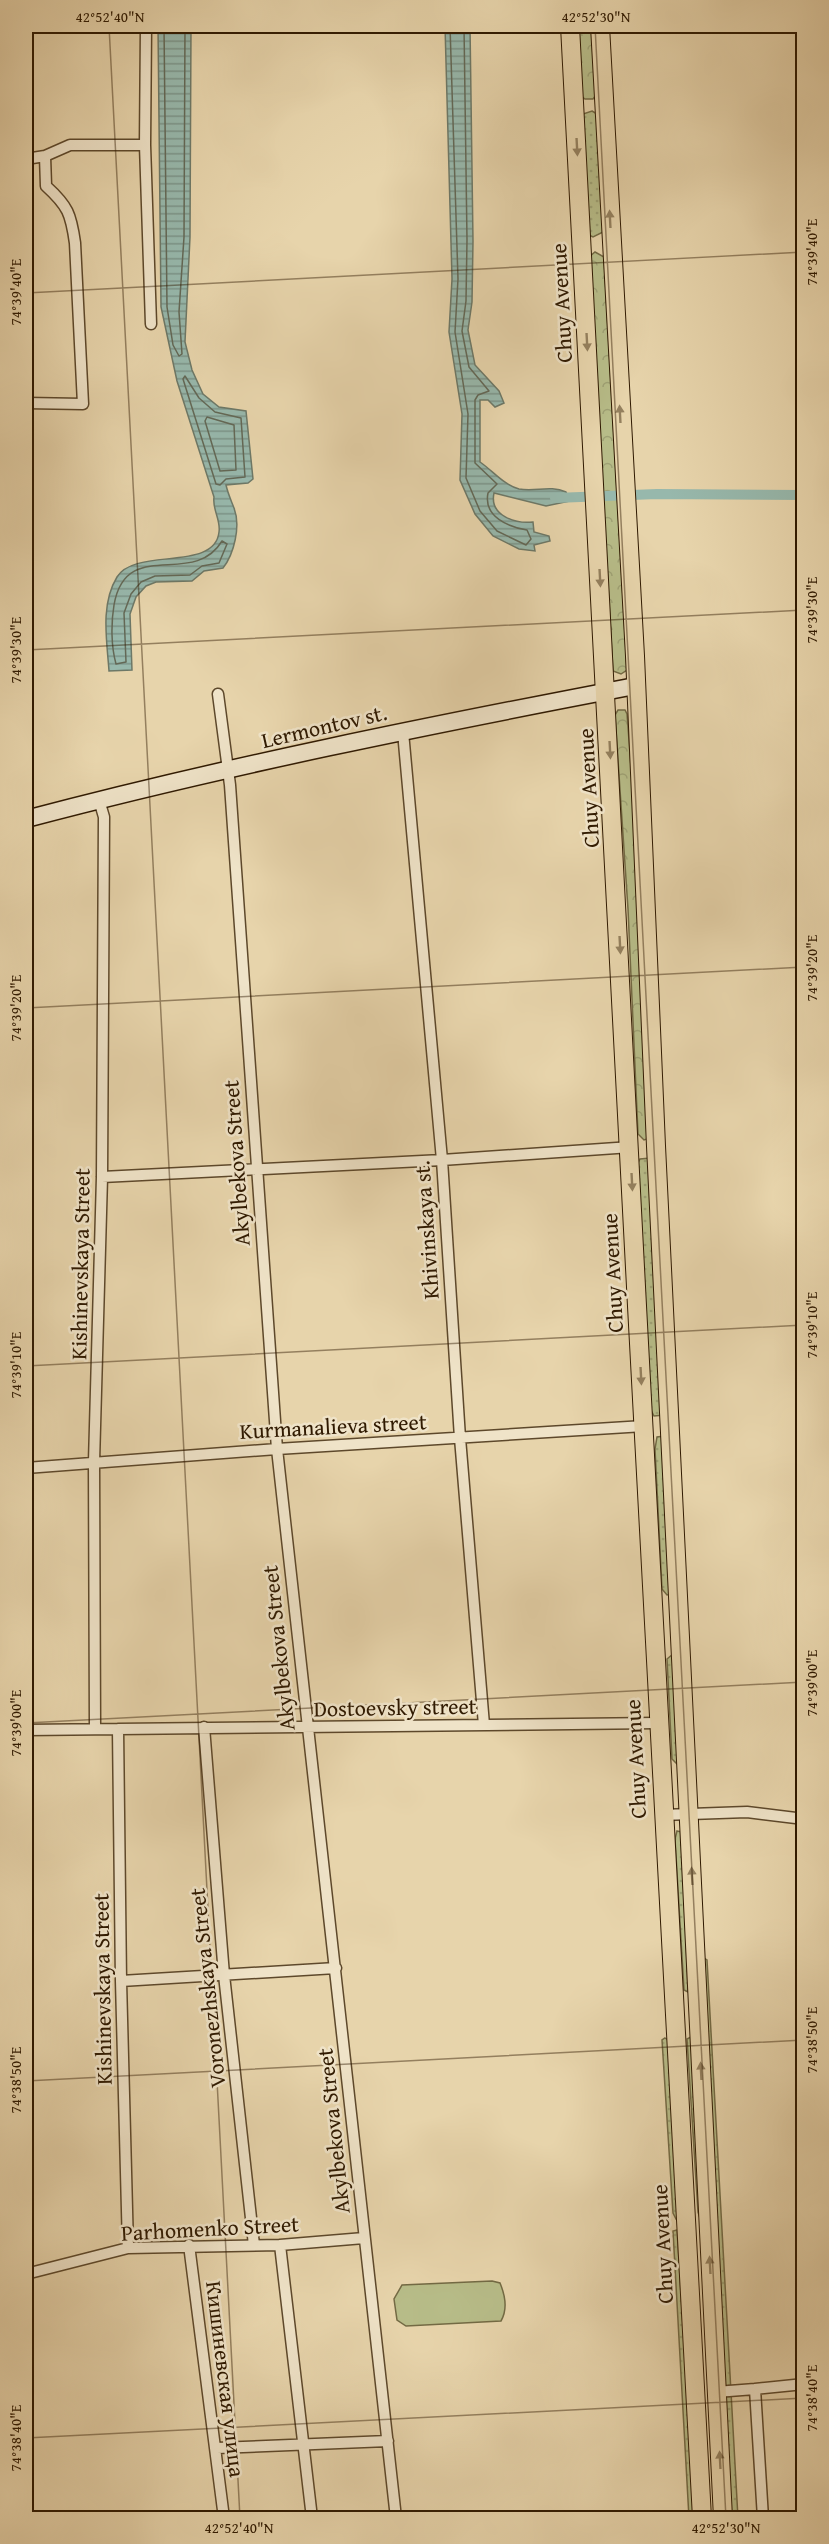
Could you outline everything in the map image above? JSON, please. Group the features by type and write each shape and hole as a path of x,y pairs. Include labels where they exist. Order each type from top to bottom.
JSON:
{"main road":[{"name":"Chuy Avenue","path":"570,26 631,1147 657,1724 702,2518"},
{"name":"Chuy Avenue","path":"600,26 635,687 723,2518"},
{"path":"575,106 604,104"},
{"path":"582,246 611,244"},
{"name":"Lermontov st.","path":"26,819 99,800 403,732 635,687"},
{"path":"631,1147 656,1146"},
{"path":"644,1426 670,1423"},
{"path":"652,1602 678,1599"},
{"path":"654,1645 681,1644"},
{"path":"674,2019 699,2018"}],"street":[{"path":"147,26 145,145 151,324"},
{"path":"26,159 45,156 70,145 145,145"},
{"path":"26,404 82,404 73,227 65,203 46,186 45,156"},
{"name":"Akylbekova Street","path":"218,694 228,771 277,1449 306,1727 336,1968 396,2518"},
{"name":"Khivinskaya st.","path":"403,732 441,1160 460,1438 484,1725"},
{"name":"Kishinevskaya Street","path":"95,1729 94,1462 102,1177 104,817 99,800"},
{"path":"102,1177 441,1160 631,1147"},
{"name":"Kurmanalieva street","path":"26,1468 277,1449 644,1426"},
{"name":"Dostoevsky street","path":"26,1730 657,1724"},
{"name":"Voronezhskaya Street","path":"204,1727 224,1975 254,2245"},
{"name":"Kishinevskaya Street","path":"118,1729 121,1981 128,2248"},
{"path":"662,1815 747,1812 804,1819"},
{"path":"121,1981 336,1968"},
{"name":"Parhomenko Street","path":"26,2274 128,2248 280,2245 364,2238"},
{"path":"280,2245 312,2518"},
{"name":"Кишиневская улица","path":"189,2246 224,2518"},
{"path":"716,2392 804,2384"},
{"path":"755,2389 763,2518"},
{"path":"216,2448 388,2441"}],"green space":[{"path":"576,26 594,26 596,95 593,99 585,99 581,96"},
{"path":"592,111 597,114 603,232 593,237 589,235 583,114"},
{"path":"595,252 604,257 627,670 621,674 613,671 589,257"},
{"path":"618,710 625,710 627,714 634,807 647,1139 644,1140 638,1134 628,909 615,715"},
{"path":"650,1158 664,1415 654,1416 651,1410 638,1163 640,1159"},
{"path":"664,1436 672,1594 667,1595 662,1589 655,1449 657,1437"},
{"path":"673,1654 680,1764 672,1759 667,1659"},
{"path":"677,1831 682,1832 688,1992 684,1990 675,1839"},
{"path":"704,1958 707,1960 738,2518 731,2518"},
{"path":"691,2037 700,2218 687,2039"},
{"path":"665,2038 668,2040 678,2218 676,2219 673,2213 662,2040"},
{"path":"677,2230 695,2518 689,2518 673,2231"},
{"path":"492,2281 500,2283 504,2297 505,2312 501,2321 406,2326 397,2320 394,2299 402,2285"}],"water":[{"path":"158,26 191,26 190,237 185,342 192,370 203,394 219,407 246,411 253,479 248,483 226,485 237,523 233,548 223,568 204,571 192,581 156,582 146,586 136,597 130,614 132,670 109,671 106,611 117,577 126,568 140,563 204,552 214,544 219,532 214,497 177,381 161,307"},
{"path":"445,26 470,26 473,241 472,302 468,330 475,365 499,391 504,403 495,407 488,400 480,400 480,462 514,487 525,490 560,490 566,492 570,501 546,506 494,493 496,508 505,517 519,522 533,522 534,532 549,536 550,541 534,545 535,551 519,549 493,536 475,514 460,480 462,414 449,332 452,279"}],"waterway":[{"path":"555,498 657,494 804,495"}]}
